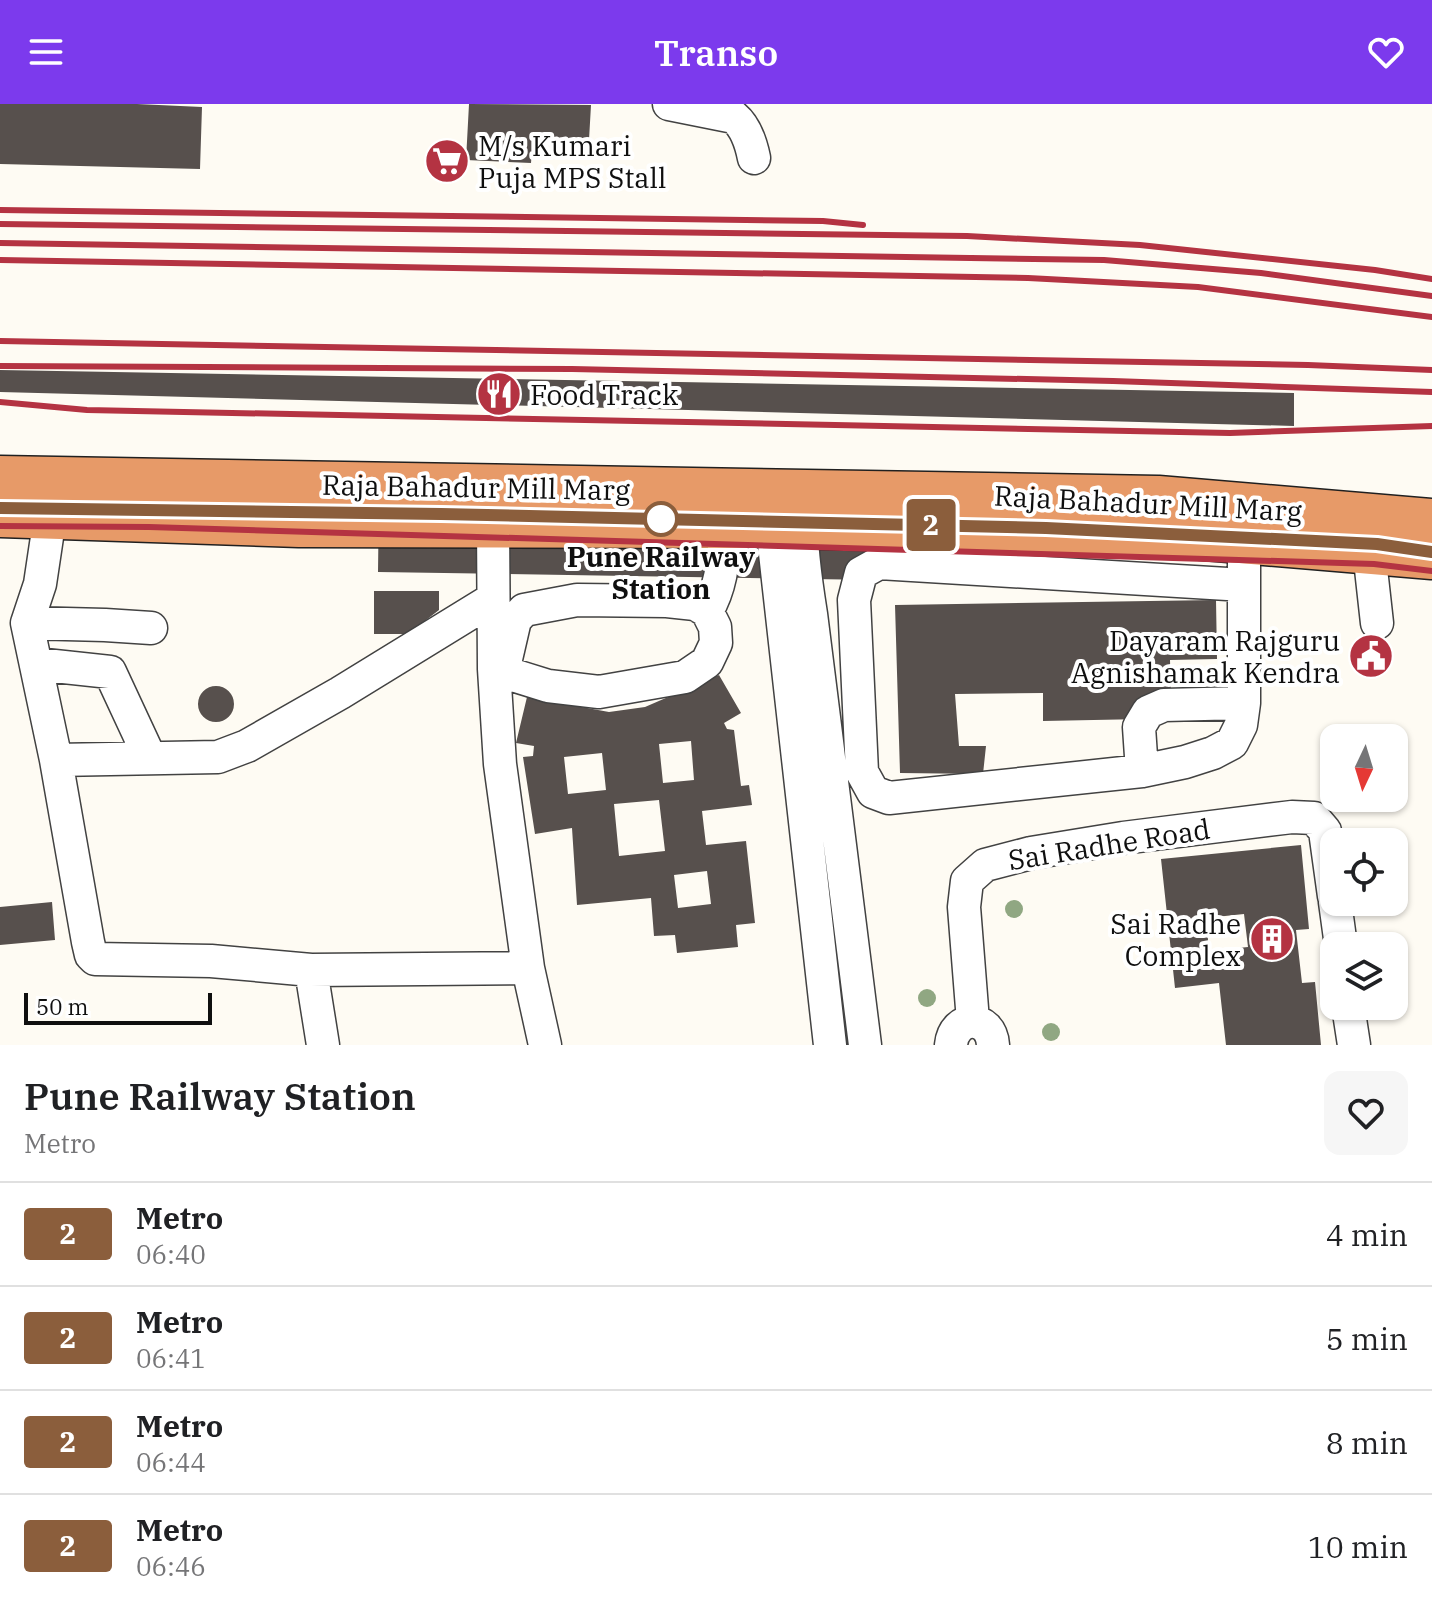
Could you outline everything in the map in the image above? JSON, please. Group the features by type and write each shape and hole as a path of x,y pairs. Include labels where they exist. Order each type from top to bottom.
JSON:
{"highway":[{"name":"Raja Bahadur Mill Marg","path":"0,478 786,509 1157,534 1432,557"},
{"name":"Raja Bahadur Mill Marg","path":"0,515 299,525 726,526 786,509 1158,498 1432,521"}],"street":[{"path":"669,104 734,117 742,123 754,158"},
{"path":"786,509 830,1045"},
{"path":"786,509 804,572 811,614 865,1045"},
{"path":"50,517 40,584 27,623 56,760 88,942 95,959 211,961 311,970 528,968"},
{"path":"493,525 500,764 528,968 545,1045"},
{"path":"707,611 716,597 722,575 726,526"},
{"path":"1244,541 1244,585 1244,703 1241,725 1232,743 1185,762 1142,771 889,798 873,792 862,772 854,600 861,573 879,563 1244,585"},
{"path":"1369,551 1377,623"},
{"path":"56,760 218,757 239,750 340,693 493,599"},
{"path":"577,600 667,601 695,604 707,611 715,627 716,643 707,662 685,677 599,692 548,686 499,671 515,620 524,610 577,600"},
{"path":"27,623 151,628"},
{"path":"36,664 110,672 150,758"},
{"path":"1142,771 1139,727 1148,712 1164,705 1244,703"},
{"name":"Sai Radhe Road","path":"983,1033 964,907 967,881 985,865 1031,853 1123,838 1292,817 1314,818 1322,828"},
{"path":"311,970 323,1045"},
{"path":"1350,1020 1354,1045"},
{"path":"947,1044 960,1025 983,1033"}],"building":[{"path":"0,104 202,107 200,169 0,164"},
{"path":"469,104 591,105 589,140 533,137 531,163 466,160"},
{"path":"0,370 1294,393 1294,426 0,392"},
{"name":"Pune Railway Station","path":"379,493 943,503 942,581 378,572"},
{"path":"374,591 439,591 439,610 408,634 374,634"},
{"path":"1216,600 1217,659 1170,660 1171,696 1144,719 1043,721 1043,693 955,694 959,746 986,746 983,774 900,773 895,605"},
{"path":"719,675 741,713 724,723 727,729 734,730 741,786 749,785 752,805 702,811 706,845 746,841 755,923 736,925 738,947 677,953 675,935 654,936 651,898 577,905 572,828 535,834 523,757 533,756 534,746 516,743 527,697 609,712 645,707","holes":["691,741 694,780 663,783 659,744","602,753 606,790 568,794 564,757","659,800 665,851 619,856 614,804","707,871 711,904 678,908 674,875"]},
{"path":"216,686 229,691 234,704 229,717 216,722 203,717 198,704 203,691"},
{"name":"Sai Radhe Complex","path":"1301,845 1309,929 1296,930 1302,983 1315,982 1321,1045 1226,1045 1219,983 1175,988 1161,859","holes":["1244,914 1248,947 1209,951 1206,918"]},
{"path":"52,902 55,940 0,945 0,907"}],"railway":[{"path":"0,210 823,221 863,225"},
{"path":"0,224 967,236 1140,245 1432,279"},
{"path":"0,243 1104,260 1261,273 1432,296"},
{"path":"0,260 1028,278 1198,287 1432,317"},
{"path":"0,341 1308,365 1432,370"},
{"path":"0,366 572,369 1113,381 1432,392"},
{"path":"0,402 87,410 1230,433 1432,426"},
{"path":"0,509 441,514 1046,528 1377,544 1432,552"},
{"path":"0,526 149,527 1374,564 1432,571"}],"metro line":[{"name":"2","path":"0,508 441,514 1046,528 1377,544 1432,552"}],"place":[{"name":"M/s Kumari Puja MPS Stall","path":"447,161"},
{"name":"Food Track","path":"499,394"},
{"name":"Pune Railway Station","path":"661,519"},
{"name":"Dayaram Rajguru Agnishamak Kendra","path":"1371,656"},
{"name":"Sai Radhe Complex","path":"1272,939"}]}
